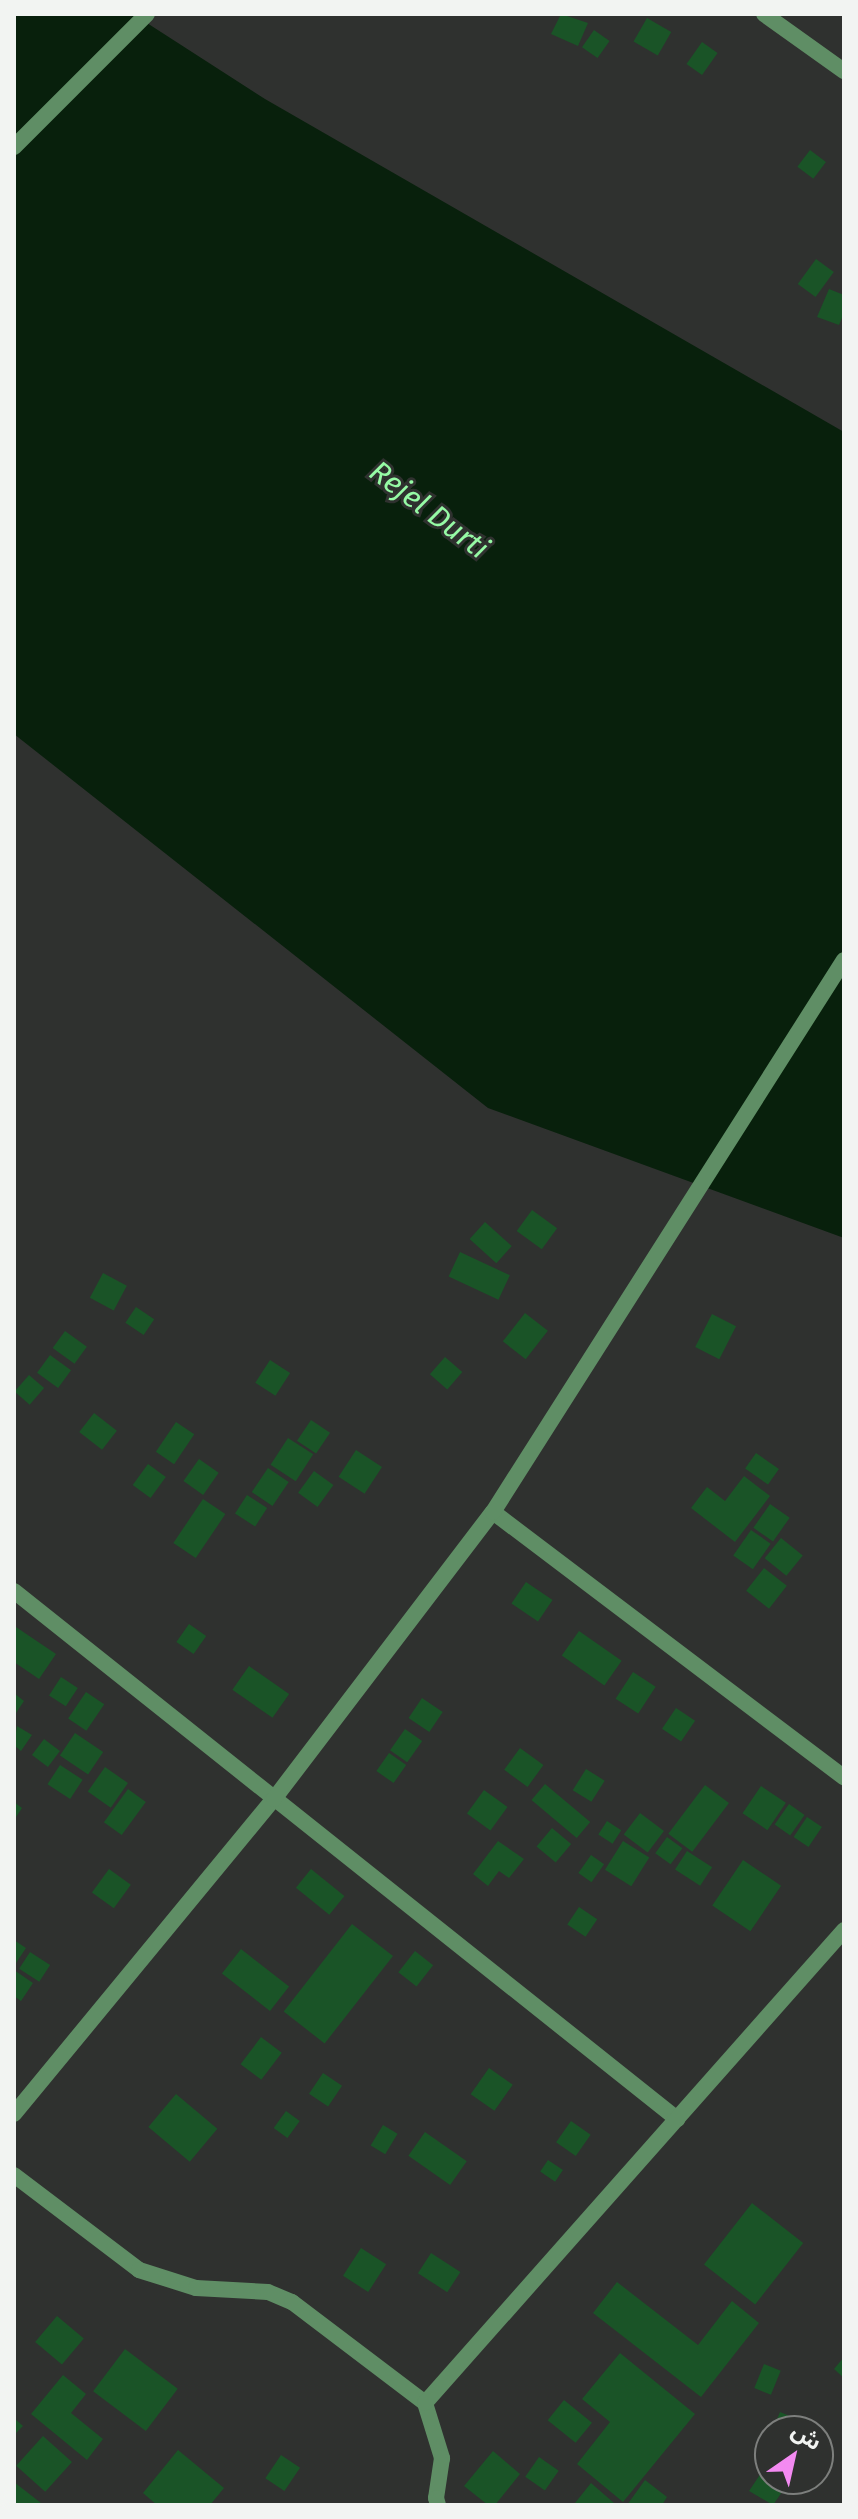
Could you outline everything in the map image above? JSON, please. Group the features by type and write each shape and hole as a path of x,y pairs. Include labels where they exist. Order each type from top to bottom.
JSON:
{"street":[{"path":"14,147 147,14"},
{"path":"764,14 844,71"},
{"path":"14,2114 274,1799 493,1512 844,960"},
{"path":"493,1512 844,1777"},
{"path":"14,1591 677,2119"},
{"path":"425,2403 844,1930"},
{"path":"14,2175 139,2270 196,2288 268,2292 292,2302 425,2403 442,2458 436,2498 438,2505"}],"water":[{"name":"Rejel Durti","path":"14,14 133,14 265,99 844,432 844,1238 488,1108 14,734"}],"building":[{"path":"561,14 588,23 578,46 551,34"},
{"path":"647,18 671,32 658,55 634,41"},
{"path":"594,30 610,41 598,58 582,47"},
{"path":"702,42 718,53 702,75 687,64"},
{"path":"810,150 826,162 813,179 797,167"},
{"path":"816,259 834,272 816,297 798,284"},
{"path":"829,289 844,295 844,313 839,325 817,317"},
{"path":"532,1210 557,1228 542,1249 517,1231"},
{"path":"485,1222 512,1246 496,1263 470,1239"},
{"path":"460,1252 510,1275 498,1300 449,1276"},
{"path":"103,1273 127,1286 114,1310 90,1298"},
{"path":"136,1307 154,1319 144,1335 125,1323"},
{"path":"525,1313 548,1331 526,1359 503,1341"},
{"path":"712,1314 736,1326 719,1359 695,1347"},
{"path":"65,1331 87,1347 74,1364 53,1348"},
{"path":"50,1355 71,1370 58,1388 37,1373"},
{"path":"445,1357 462,1372 447,1389 430,1374"},
{"path":"270,1360 290,1373 275,1396 255,1383"},
{"path":"29,1375 44,1388 30,1405 15,1392"},
{"path":"94,1413 117,1431 102,1450 79,1432"},
{"path":"311,1420 330,1433 316,1454 297,1441"},
{"path":"176,1422 194,1434 174,1464 156,1452"},
{"path":"288,1438 313,1454 296,1481 271,1465"},
{"path":"356,1450 382,1467 365,1494 339,1477"},
{"path":"756,1453 779,1469 768,1485 745,1469"},
{"path":"199,1459 219,1473 203,1495 184,1481"},
{"path":"148,1464 166,1477 151,1498 133,1485"},
{"path":"268,1468 289,1482 273,1506 252,1492"},
{"path":"314,1471 333,1485 318,1507 298,1493"},
{"path":"744,1476 770,1496 735,1542 691,1508 707,1487 725,1501"},
{"path":"247,1495 267,1508 255,1527 235,1513"},
{"path":"203,1499 225,1514 196,1558 173,1543"},
{"path":"770,1504 790,1518 773,1542 753,1528"},
{"path":"751,1530 771,1544 753,1569 733,1555"},
{"path":"781,1538 803,1556 786,1576 765,1558"},
{"path":"764,1568 787,1586 769,1609 746,1591"},
{"path":"526,1582 553,1600 538,1621 511,1604"},
{"path":"189,1624 206,1636 194,1654 176,1642"},
{"path":"16,1627 56,1654 39,1679 14,1662"},
{"path":"579,1631 622,1661 604,1685 562,1656"},
{"path":"249,1666 289,1694 273,1718 232,1690"},
{"path":"633,1672 656,1687 638,1714 616,1699"},
{"path":"61,1677 78,1688 66,1706 49,1695"},
{"path":"86,1692 104,1704 86,1731 68,1719"},
{"path":"14,1693 24,1701 14,1716"},
{"path":"422,1698 443,1712 429,1732 409,1718"},
{"path":"676,1708 695,1721 681,1742 662,1729"},
{"path":"17,1726 32,1735 21,1751 14,1745"},
{"path":"405,1729 422,1741 407,1762 390,1750"},
{"path":"75,1733 103,1752 88,1774 60,1755"},
{"path":"44,1739 60,1751 48,1767 32,1755"},
{"path":"520,1748 543,1765 528,1787 504,1770"},
{"path":"389,1753 406,1765 394,1783 376,1771"},
{"path":"60,1765 83,1780 70,1799 47,1784"},
{"path":"105,1767 128,1783 111,1808 88,1792"},
{"path":"586,1769 605,1781 591,1802 573,1790"},
{"path":"545,1784 590,1822 577,1838 532,1800"},
{"path":"705,1785 729,1803 692,1852 668,1834"},
{"path":"761,1786 786,1803 767,1830 743,1813"},
{"path":"128,1789 146,1802 122,1835 104,1822"},
{"path":"484,1790 507,1807 490,1831 467,1813"},
{"path":"14,1802 22,1808 14,1820"},
{"path":"789,1804 805,1815 790,1835 775,1824"},
{"path":"640,1813 664,1831 648,1853 624,1835"},
{"path":"807,1817 822,1827 809,1847 794,1837"},
{"path":"607,1821 621,1830 613,1844 598,1834"},
{"path":"552,1828 571,1844 556,1862 537,1846"},
{"path":"667,1837 682,1848 671,1864 655,1853"},
{"path":"498,1841 524,1859 509,1878 499,1871 488,1886 473,1874"},
{"path":"623,1841 649,1857 631,1886 605,1870"},
{"path":"687,1851 712,1867 700,1886 675,1869"},
{"path":"591,1855 604,1864 591,1882 578,1873"},
{"path":"743,1860 781,1886 750,1931 712,1906"},
{"path":"109,1869 131,1885 114,1908 92,1892"},
{"path":"311,1869 344,1896 329,1915 296,1888"},
{"path":"579,1907 597,1919 585,1937 567,1924"},
{"path":"352,1924 393,1956 325,2043 284,2011"},
{"path":"14,1940 26,1948 14,1966"},
{"path":"241,1949 289,1987 270,2011 222,1973"},
{"path":"415,1951 433,1965 417,1986 398,1972"},
{"path":"30,1952 50,1965 39,1982 19,1969"},
{"path":"14,1970 33,1983 21,2001 14,1996"},
{"path":"261,2037 282,2053 261,2080 241,2064"},
{"path":"489,2068 513,2085 494,2111 471,2094"},
{"path":"323,2073 342,2086 328,2107 309,2094"},
{"path":"176,2094 217,2129 190,2162 148,2127"},
{"path":"286,2111 300,2121 287,2138 274,2128"},
{"path":"571,2121 591,2135 576,2156 556,2142"},
{"path":"383,2125 398,2134 385,2154 371,2146"},
{"path":"425,2132 467,2161 450,2185 408,2156"},
{"path":"548,2160 563,2170 555,2182 540,2172"},
{"path":"752,2203 803,2243 755,2304 704,2264"},
{"path":"361,2248 386,2264 368,2292 343,2276"},
{"path":"431,2253 460,2272 447,2292 418,2273"},
{"path":"617,2282 698,2345 732,2301 759,2323 701,2397 593,2313"},
{"path":"57,2316 84,2338 62,2365 35,2342"},
{"path":"125,2349 178,2389 146,2431 93,2391"},
{"path":"620,2353 695,2414 623,2502 577,2464 610,2422 582,2399"},
{"path":"844,2357 844,2378 834,2369"},
{"path":"764,2364 781,2371 771,2395 754,2388"},
{"path":"63,2375 86,2394 71,2413 103,2439 87,2460 31,2414"},
{"path":"564,2400 592,2423 576,2443 548,2420"},
{"path":"14,2418 23,2426 14,2435"},
{"path":"43,2436 72,2462 45,2492 16,2466"},
{"path":"178,2450 224,2488 210,2505 157,2505 143,2493"},
{"path":"493,2451 520,2474 495,2505 488,2505 464,2486"},
{"path":"281,2455 300,2468 284,2491 265,2478"},
{"path":"539,2457 559,2471 545,2490 525,2477"},
{"path":"645,2480 667,2497 662,2505 627,2505"},
{"path":"14,2482 41,2503 14,2505"},
{"path":"591,2483 614,2503 575,2503"},
{"path":"756,2495 780,2495 773,2505"}]}
